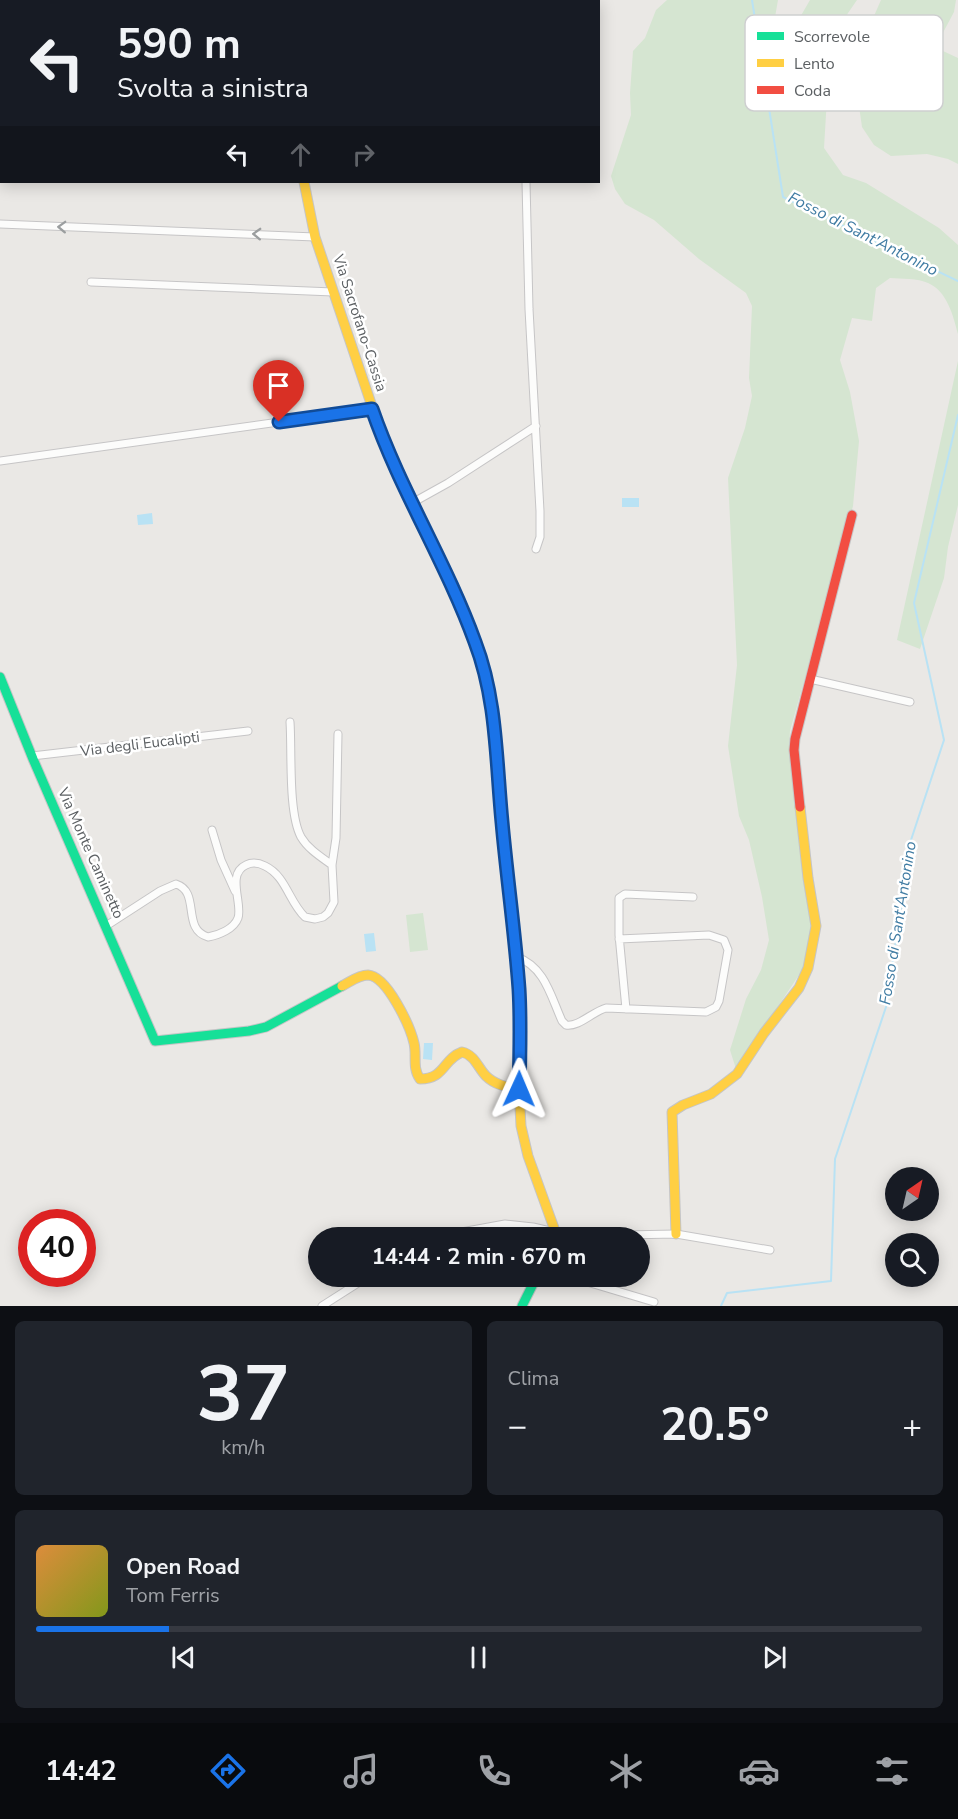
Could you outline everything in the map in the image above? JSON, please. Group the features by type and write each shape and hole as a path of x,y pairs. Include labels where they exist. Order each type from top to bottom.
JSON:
{"street":[{"name":"Via Sacrofano-Cassia","path":"304,183 315,237 387,451 440,560 476,642 488,684 517,957 521,1030 519,1089 524,1140 551,1227"},
{"path":"526,183 541,535 536,549"},
{"path":"0,224 315,237"},
{"path":"91,282 333,292"},
{"path":"0,461 372,409"},
{"path":"412,503 448,483 536,426"},
{"path":"676,1234 672,1112 711,1094 737,1074 764,1033 800,988 810,957 816,926 815,912 808,878 794,750 797,728 852,515"},
{"name":"Via Monte Caminetto","path":"0,677 155,1041 249,1031 266,1027 358,977 370,975 387,988 411,1032 415,1050 415,1071 420,1079 430,1080 458,1053 465,1052 492,1081 519,1089"},
{"path":"810,679 910,702"},
{"path":"290,722 294,808 298,830 308,845 332,865"},
{"name":"Via degli Eucalipti","path":"32,756 248,731"},
{"path":"236,893 238,875 242,868 250,864 260,864 270,869 280,879 303,914 312,919 319,919 328,913 334,902 332,865 336,838 338,734"},
{"path":"106,926 165,888 178,884 188,895 194,927 201,934 211,936 223,932 234,924 238,919 239,911 236,893 221,860 212,830"},
{"path":"626,1009 619,939 618,901 621,895 693,897"},
{"path":"517,957 528,961 535,968 549,988 562,1021 566,1024 576,1024 598,1010 706,1012 719,1001 728,950 724,940 709,935 619,939"},
{"path":"489,1227 505,1224 533,1227"},
{"path":"650,1234 676,1234 770,1250"},
{"path":"322,1306 352,1287"},
{"path":"523,1304 532,1287"},
{"path":"604,1287 654,1302"}],"green space":[{"path":"667,0 778,0 775,15 745,15 745,111 826,111 824,148 843,175 866,183 939,228 958,245 958,334 948,304 935,287 919,280 890,278 876,288 872,321 852,318 840,360 850,392 859,441 853,506 790,731 789,751 813,928 805,966 736,1069 730,1050 746,999 761,970 769,940 749,840 739,816 728,746 737,665 728,478 745,428 752,396 749,378 752,306 746,293 699,259 654,220 625,204 615,189 611,176 631,115 633,51 645,38 656,10"},
{"path":"810,0 857,0 847,15 801,15"},
{"path":"881,0 956,0 954,12 943,33 943,15 874,15"},
{"path":"943,51 958,58 958,164 927,154 891,156 874,145 862,127 860,111 943,111"},
{"path":"958,361 958,505 948,547 944,578 920,649 897,640"},
{"path":"423,913 428,950 410,952 406,915"}],"water":[{"path":"622,498 639,498 639,507 622,507"},
{"path":"152,513 153,524 138,525 137,515"},
{"path":"374,933 376,951 366,952 364,934"},
{"path":"424,1043 433,1043 432,1060 423,1059"}],"waterway":[{"name":"Fosso di Sant'Antonino","path":"752,0 754,15"},
{"name":"Fosso di Sant'Antonino","path":"769,111 783,197 958,281"},
{"name":"Fosso di Sant'Antonino","path":"721,1306 727,1293 831,1281 835,1159 886,1007 911,840 944,740 914,603 958,415"}],"traffic: fast":[{"path":"396,469 440,560 475,642 488,684 515,942"},
{"path":"0,677 155,1041 249,1031 266,1027 342,986"},
{"path":"522,1306 532,1287"}],"traffic: slow":[{"path":"304,183 315,237 385,445 396,469"},
{"path":"676,1234 672,1112 711,1094 737,1074 764,1033 799,988 808,968 816,926 800,807"},
{"path":"515,942 521,1030 519,1089 521,1126 528,1156 554,1227"},
{"path":"342,986 357,977 368,975 383,984 390,992 408,1025 414,1043 416,1070 420,1079 434,1076 451,1059 462,1052 473,1059 493,1082 519,1089"}],"traffic: jam":[{"path":"800,807 794,750 795,739 852,515"}],"route":[{"path":"279,422 372,409 390,458 440,560 476,642 488,684 494,724 517,957 521,1030 519,1089"}]}
